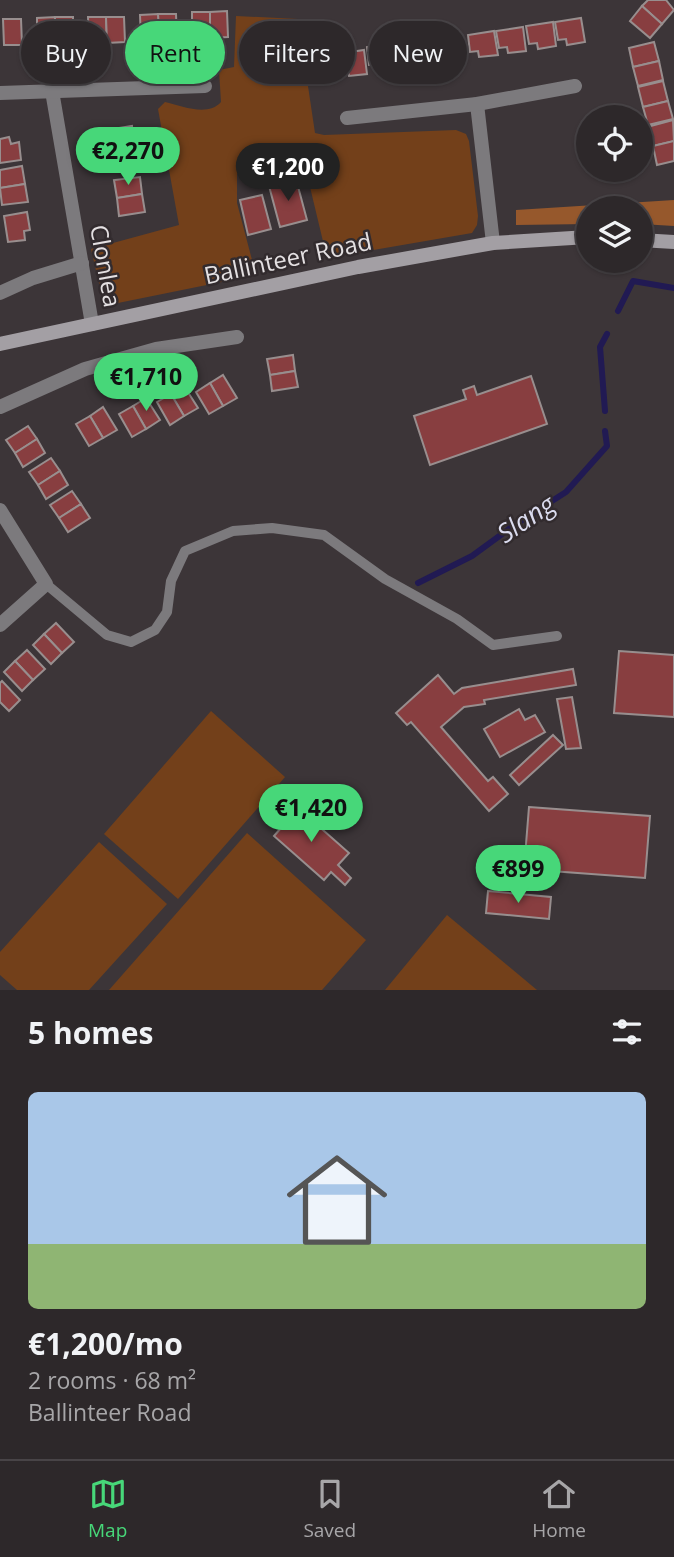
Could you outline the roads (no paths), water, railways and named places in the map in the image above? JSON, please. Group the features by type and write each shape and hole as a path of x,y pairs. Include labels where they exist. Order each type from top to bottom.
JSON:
{"main road":[{"name":"Ballinteer Road","path":"0,344 358,267 493,243 576,238"},
{"path":"653,241 674,242"}],"street":[{"path":"0,93 205,86"},
{"path":"346,118 477,104 575,86"},
{"name":"Clonlea","path":"52,91 92,324"},
{"path":"477,104 493,243"},
{"path":"0,293 33,278 82,263"},
{"path":"0,407 85,369 156,349 237,337"},
{"path":"0,510 46,584 0,625"}],"lane":[{"path":"46,584 107,635 131,642 155,630 167,612 171,581 185,551 233,531 272,528 324,535 385,579 457,619 493,645 557,636"}],"waterway":[{"name":"Slang","path":"618,311 633,281 674,288"},
{"name":"Slang","path":"605,411 600,347 607,334"},
{"name":"Slang","path":"418,583 472,556 566,492 607,446 605,431"}]}
